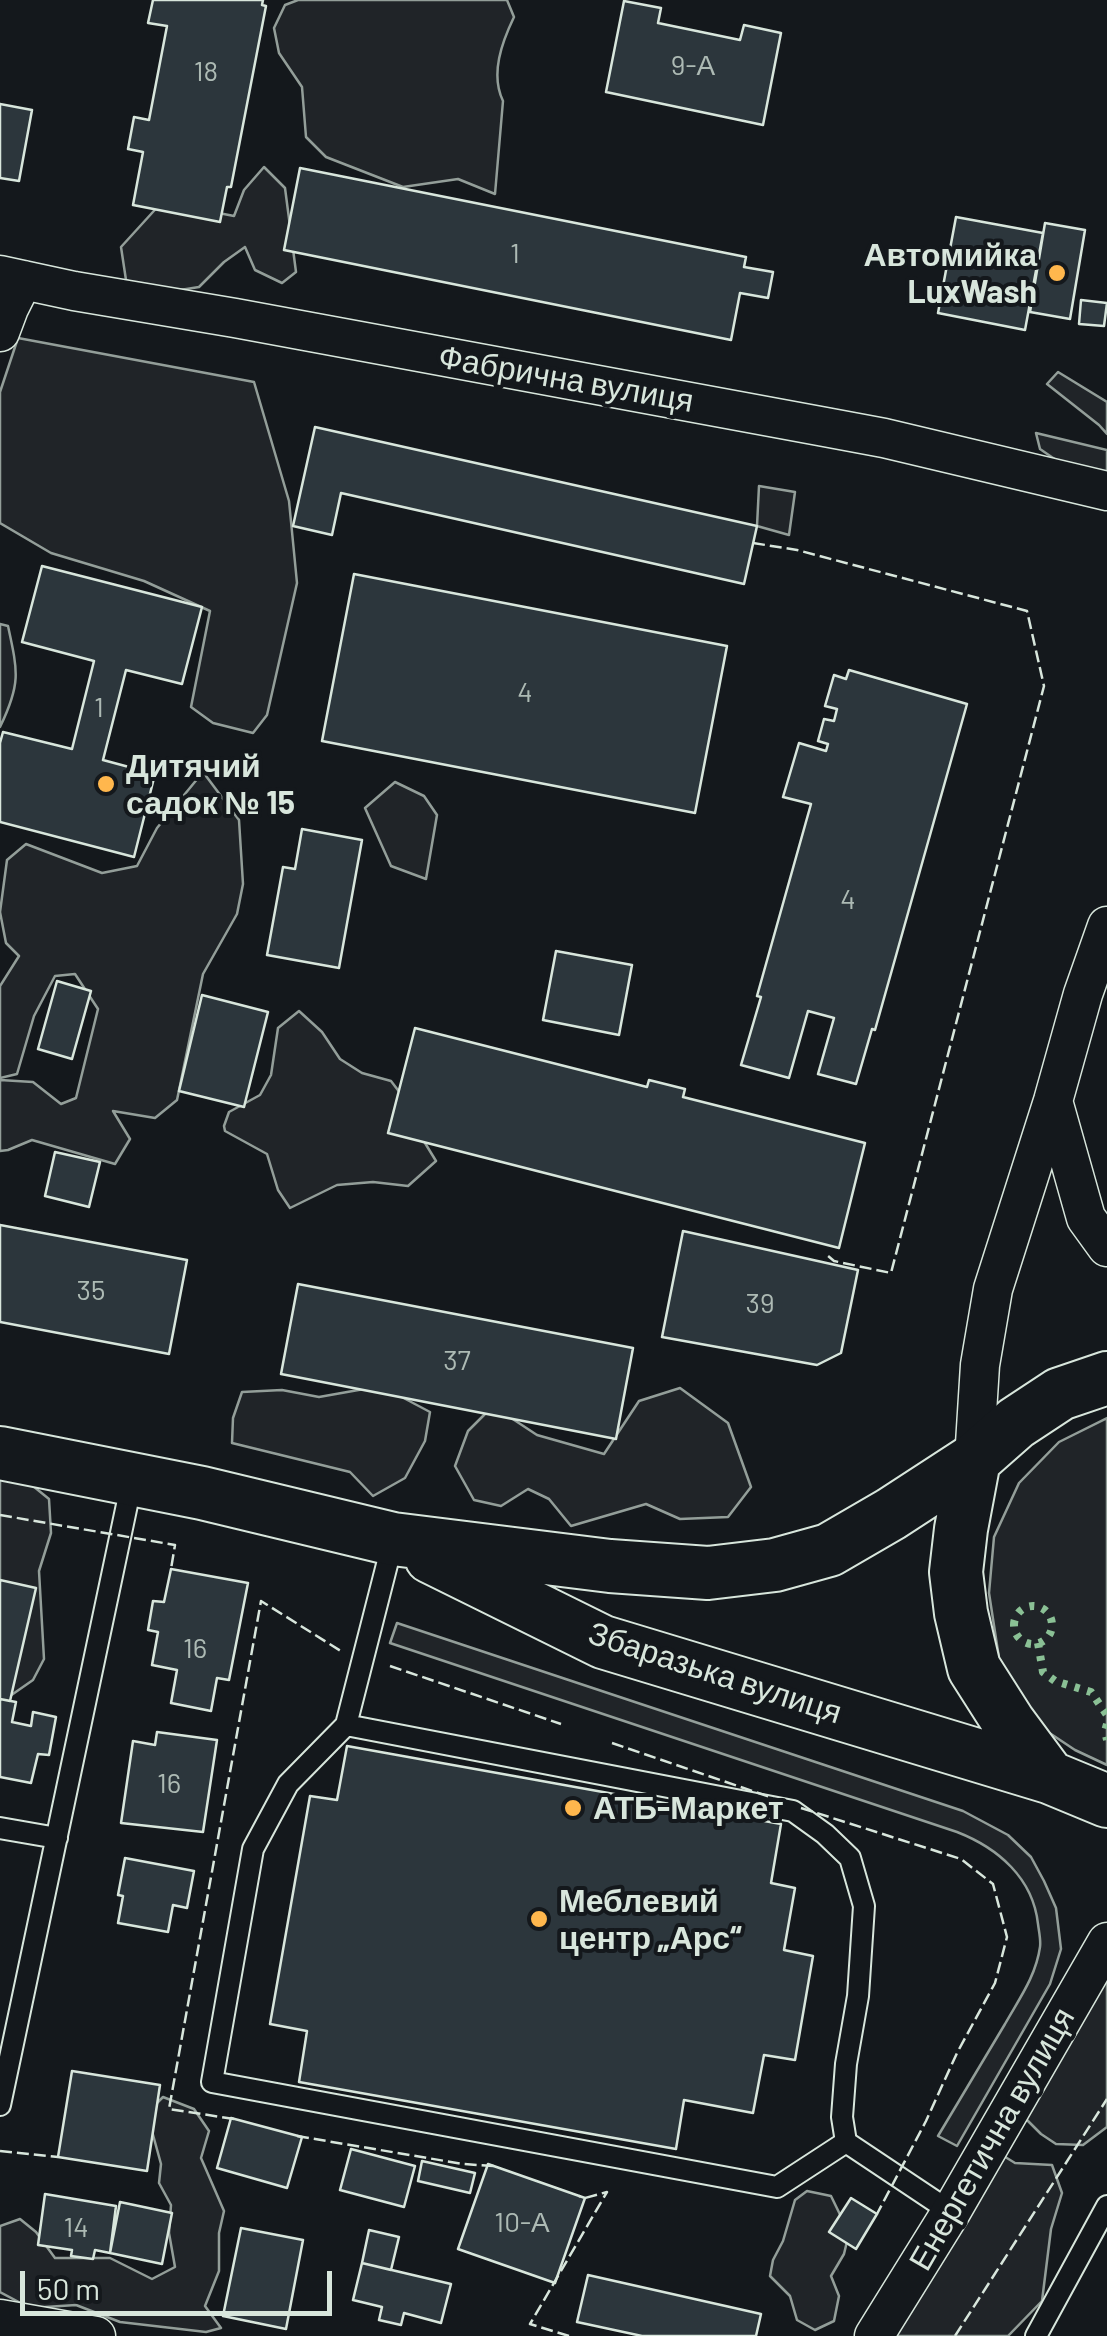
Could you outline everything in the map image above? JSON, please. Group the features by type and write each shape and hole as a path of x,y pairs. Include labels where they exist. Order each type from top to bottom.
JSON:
{"main road":[{"name":"Збаразька вулиця","path":"0,1453 202,1493 394,1539 610,1566 708,1573 775,1565 829,1550 974,1460 1016,1423 1060,1394 1107,1378"},
{"path":"974,1460 956,1572 974,1668 1049,1777"},
{"name":"Збаразька вулиця","path":"394,1539 603,1642 1049,1777 1107,1801"}],"street":[{"path":"0,332 9,308 12,277"},
{"name":"Фабрична вулиця","path":"12,277 825,427 1107,490"},
{"path":"974,1460 980,1365 993,1289 1107,926"},
{"path":"1054,1102 1086,1218 1107,1246"},
{"name":"Енергетична вулиця","path":"874,2336 951,2212 1107,1942"},
{"path":"0,2319 96,2336"}],"lane":[{"path":"0,2105 132,1480"},
{"path":"394,1539 346,1724 288,1784 253,1849 212,2082 776,2187 846,2142"},
{"path":"346,1724 793,1812 825,1834 850,1858 864,1906 858,1996 846,2064 842,2117 846,2142 951,2212"},
{"path":"0,1828 57,1838"},
{"path":"1044,2332 1107,2206"}],"shaded area":[{"path":"298,0 507,0 514,17 498,69 503,101 495,194 458,179 403,187 326,157 306,137 302,87 279,53 274,28 285,5"},
{"path":"264,167 285,188 296,272 282,283 255,270 245,247 199,287 155,294 126,280 121,247 162,202 234,216 244,190"},
{"path":"18,338 254,382 289,501 297,583 267,715 253,733 213,723 191,707 210,611 144,581 51,553 0,523 0,392"},
{"path":"1058,372 1107,402 1107,434 1047,384"},
{"path":"1036,433 1107,450 1107,472 1056,460 1040,449"},
{"path":"759,486 795,492 789,535 757,526"},
{"path":"0,624 8,626 16,678 12,700 0,727"},
{"path":"203,772 239,820 243,884 237,914 203,974 177,1100 155,1118 113,1111 130,1139 115,1164 32,1140 0,1151 0,1080 33,1082 61,1104 76,1098 98,1009 75,974 55,976 34,1016 17,1074 0,1078 0,986 19,956 6,943 0,912 7,860 26,844 102,873 137,866 157,828"},
{"path":"395,782 424,796 437,815 426,879 391,866 365,808"},
{"path":"299,1011 322,1032 340,1059 362,1073 391,1081 413,1110 436,1161 408,1186 373,1182 337,1185 290,1208 278,1190 267,1154 225,1131 229,1112 260,1095 271,1075 278,1028"},
{"path":"381,1386 430,1412 425,1441 405,1478 373,1496 350,1472 232,1443 233,1418 242,1392 282,1390 319,1397"},
{"path":"680,1388 728,1423 751,1487 728,1517 680,1519 646,1504 571,1526 549,1499 528,1489 501,1506 474,1500 455,1466 468,1431 493,1406 537,1435 604,1454 639,1401"},
{"path":"1107,1418 1107,1765 1042,1728 1023,1702 999,1658 989,1593 994,1537 1019,1483 1059,1442"},
{"path":"0,1464 49,1499 51,1533 39,1571 44,1659 33,1680 0,1703"},
{"path":"397,1623 963,1811 1008,1835 1031,1857 1044,1881 1056,1908 1061,1949 1050,1984 957,2146 938,2136 1026,1987 1040,1947 1035,1907 1011,1867 986,1847 957,1832 390,1643"},
{"path":"1107,1953 1107,2127 1083,2145 1056,2144 1019,2112"},
{"path":"163,2097 194,2109 209,2131 201,2158 224,2211 219,2233 219,2271 205,2306 221,2328 206,2332 120,2322 76,2305 30,2308 0,2292 0,2226 20,2219 36,2232 55,2258 110,2258 152,2279 175,2267 169,2233 171,2205 159,2183 161,2164 147,2113"},
{"path":"981,2142 1015,2163 1052,2165 1062,2193 1051,2229 1042,2301 1008,2336 869,2336"},
{"path":"807,2191 831,2196 849,2233 844,2254 831,2276 839,2296 834,2321 815,2330 797,2320 790,2296 770,2276 795,2200"}],"building":[{"path":"153,0 263,0 262,5 266,6 231,187 227,187 220,222 133,205 143,152 128,149 134,117 149,120 167,26 148,23"},
{"path":"624,1 661,8 658,23 740,40 744,25 781,33 763,125 606,92"},
{"path":"0,104 32,110 19,181 0,178"},
{"path":"300,168 746,257 744,267 773,272 768,298 740,293 731,340 284,250"},
{"path":"956,217 1043,233 1025,330 938,313"},
{"name":"Автомийка LuxWash","path":"1045,223 1085,230 1070,319 1030,312"},
{"path":"1081,300 1107,303 1104,326 1079,324"},
{"path":"315,427 757,526 744,584 341,493 332,535 293,526"},
{"path":"42,566 202,607 182,684 126,670 103,760 155,774 134,857 0,822 3,732 72,749 94,661 22,642"},
{"path":"354,574 727,646 695,813 322,741"},
{"path":"849,670 967,704 875,1030 872,1029 856,1084 818,1074 834,1018 808,1011 789,1078 741,1065 811,804 783,797 799,743 826,751 828,744 818,741 824,719 834,721 837,709 825,706 834,675 846,679"},
{"path":"302,829 362,840 339,968 267,955 283,867 295,869"},
{"path":"556,951 632,965 619,1035 543,1020"},
{"path":"57,981 91,991 72,1059 38,1049"},
{"path":"202,995 268,1012 244,1107 179,1091"},
{"path":"415,1028 647,1087 649,1080 685,1089 683,1097 865,1143 839,1248 388,1133"},
{"path":"55,1152 100,1162 89,1207 45,1196"},
{"path":"0,1225 187,1260 169,1354 0,1322"},
{"path":"683,1231 858,1270 841,1353 817,1365 662,1337"},
{"path":"298,1284 633,1348 616,1439 281,1374"},
{"path":"171,1569 248,1583 229,1680 217,1678 211,1711 171,1703 177,1670 152,1665 158,1632 148,1630 153,1601 164,1602"},
{"path":"0,1580 36,1588 10,1701 0,1699"},
{"path":"0,1699 16,1702 12,1722 31,1726 33,1712 56,1717 49,1755 38,1754 31,1783 0,1777"},
{"path":"157,1732 217,1740 203,1832 121,1823 133,1741 155,1745"},
{"name":"Меблевий центр „Арс“","path":"347,1746 781,1824 771,1883 795,1888 784,1950 813,1956 795,2060 764,2055 753,2113 684,2100 676,2149 299,2082 307,2031 270,2024 310,1796 337,1800"},
{"path":"125,1858 194,1871 187,1908 173,1905 168,1932 118,1923"},
{"path":"72,2071 160,2085 147,2171 58,2157"},
{"path":"231,2118 302,2137 287,2188 217,2168"},
{"path":"351,2149 415,2166 404,2207 340,2190"},
{"path":"422,2161 475,2173 470,2193 418,2181"},
{"path":"488,2164 585,2198 555,2283 458,2249"},
{"path":"45,2194 116,2206 110,2253 95,2250 93,2259 71,2256 72,2250 38,2245"},
{"path":"851,2198 877,2214 856,2249 829,2232"},
{"path":"120,2202 172,2213 162,2264 110,2253"},
{"path":"241,2228 303,2240 286,2329 223,2316"},
{"path":"369,2230 399,2237 391,2270 362,2263"},
{"path":"362,2263 451,2284 441,2323 404,2313 401,2325 379,2320 382,2307 353,2300"},
{"path":"588,2275 761,2314 756,2336 642,2336 577,2322"}],"hedge":[{"path":"1033,1606 1047,1611 1052,1625 1047,1639 1033,1644 1019,1639 1014,1625 1019,1611 1033,1606"},
{"path":"1038,1643 1043,1672 1055,1681 1091,1692 1107,1715"},
{"path":"1107,1724 1107,1740"}],"fence":[{"path":"753,543 797,550 1027,611 1044,686 891,1273 834,1261 827,1255"},
{"path":"0,1515 175,1545 171,1569"},
{"path":"234,2119 169,2109 261,1601 344,1653"},
{"path":"390,1666 561,1724"},
{"path":"612,1743 773,1798"},
{"path":"801,1808 961,1859 993,1884 1007,1937 995,1983 877,2214"},
{"path":"955,2336 1107,2099"},
{"path":"297,2136 494,2166"},
{"path":"0,2151 58,2157"},
{"path":"569,2336 530,2324 607,2192 579,2196"}],"place":[{"name":"Автомийка LuxWash","path":"1057,273"},
{"name":"Дитячий садок № 15","path":"106,784"},
{"name":"АТБ-Маркет","path":"573,1808"},
{"name":"Меблевий центр „Арс“","path":"539,1919"}]}
